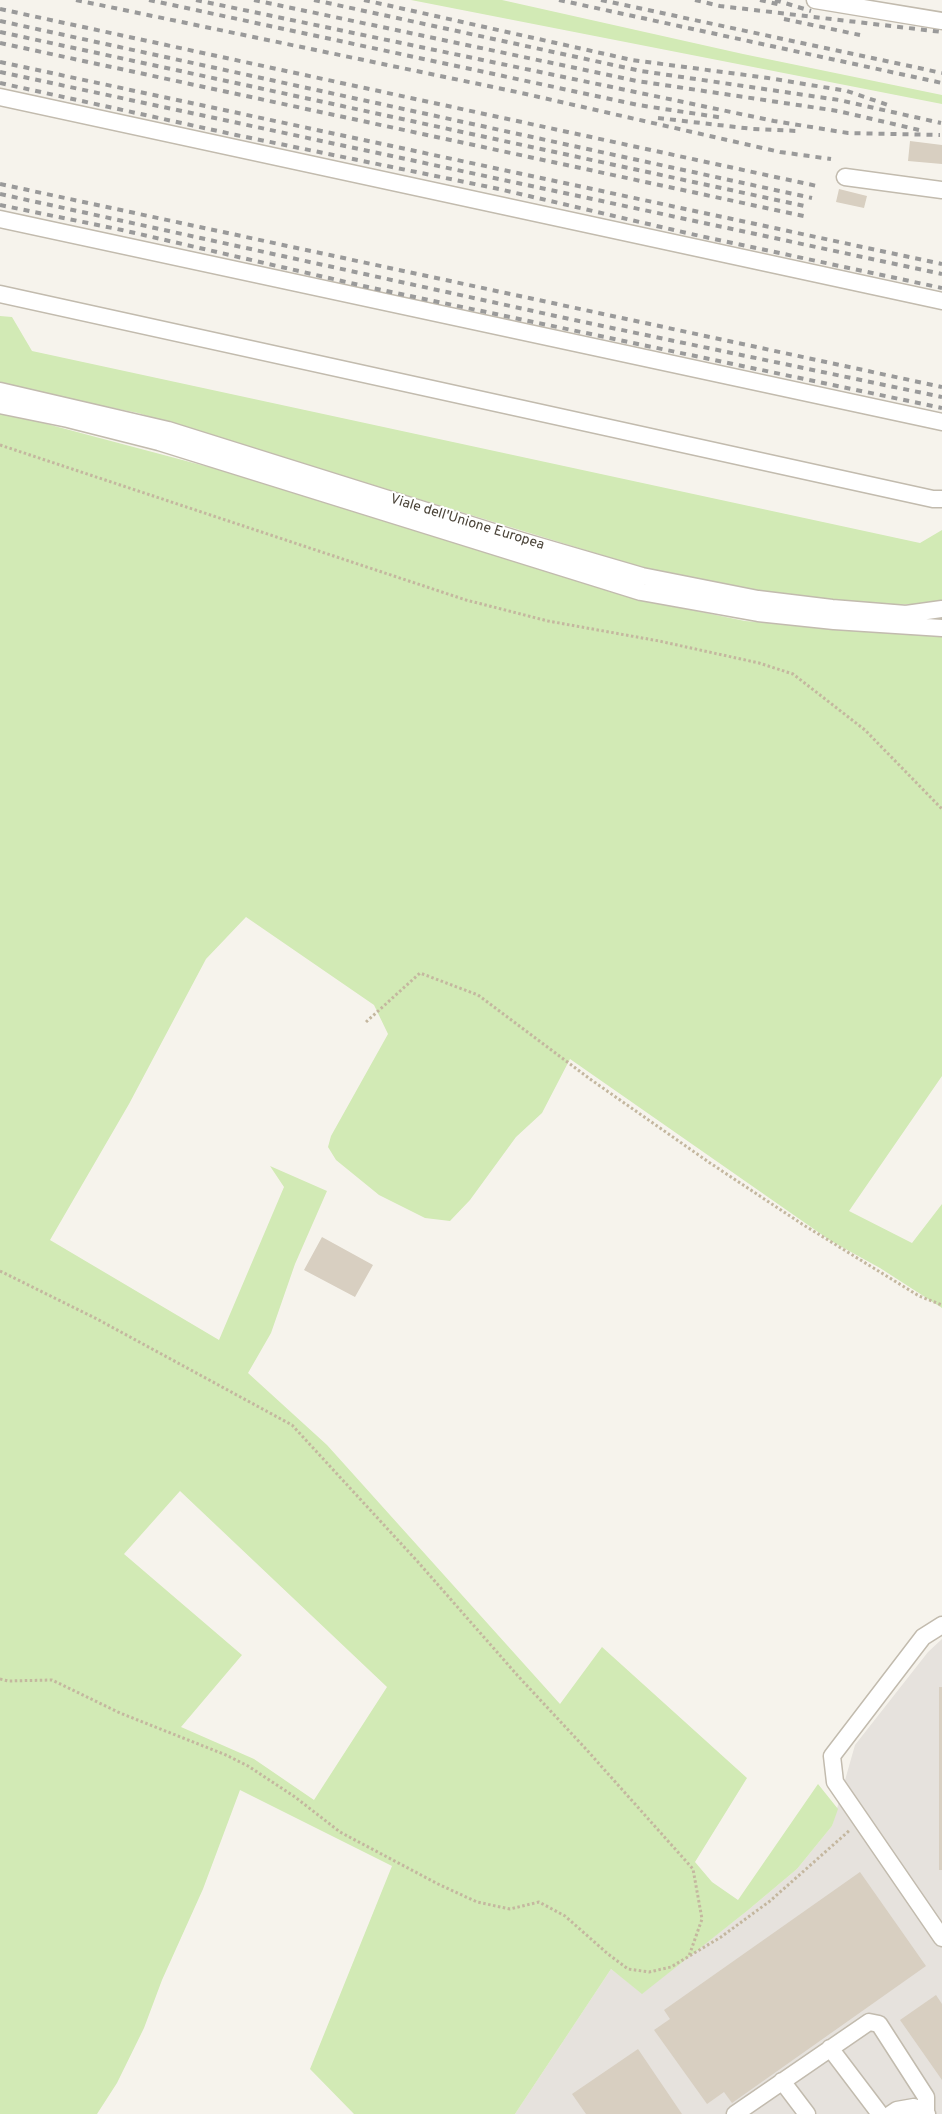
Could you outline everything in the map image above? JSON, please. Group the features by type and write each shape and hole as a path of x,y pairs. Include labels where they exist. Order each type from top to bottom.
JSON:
{"street":[{"path":"815,0 942,21"},
{"path":"0,97 942,300"},
{"path":"845,177 942,190"},
{"path":"0,219 942,422"},
{"path":"0,294 933,499 942,499"},
{"name":"Viale dell'Unione Europea","path":"0,390 168,430 522,541 642,576 758,599 832,608 906,614 942,609"},
{"name":"Viale dell'Unione Europea","path":"0,405 68,419 159,442 641,592 758,613 834,621 942,628"},
{"path":"942,1625 923,1637 832,1756 835,1782 942,1938"},
{"path":"735,2114 869,2022 879,2024 926,2096 926,2114"},
{"path":"830,2048 880,2114"},
{"path":"782,2082 807,2114"},
{"path":"891,2114 897,2110 914,2107 926,2114"}],"path":[{"path":"0,445 466,600 548,621 659,641 760,663 792,674 865,730 942,809"},
{"path":"366,1022 420,973 478,995 590,1079 710,1163 802,1224 919,1296 942,1305"},
{"path":"0,1271 97,1319 292,1425 418,1562 693,1870 702,1919 689,1956"},
{"path":"0,1679 8,1681 52,1680 120,1713 226,1755 248,1766 296,1797 340,1832 438,1884 477,1902 510,1909 539,1902 565,1916 628,1969 649,1972 671,1967 721,1936 770,1901 862,1820"}],"shaded area":[{"path":"942,1639 942,2114 515,2114 611,1969 642,1993 747,1911 797,1869 832,1826 855,1745 928,1652"}],"green space":[{"path":"411,0 502,0 743,54 942,95 942,104"},
{"path":"0,316 12,317 32,351 920,543 942,530 942,603 891,605 786,596 644,568 138,413 0,385"},
{"path":"0,414 28,419 239,475 633,598 745,621 942,637 942,1076 849,1211 912,1243 942,1204 942,1308 880,1268 831,1241 570,1059 542,1113 516,1137 470,1200 450,1221 425,1218 379,1195 336,1160 328,1147 331,1136 388,1034 374,1005 246,917 206,959 129,1104 50,1240 219,1340 284,1187 270,1166 327,1191 295,1264 271,1333 248,1373 327,1445 560,1704 602,1647 747,1778 695,1862 712,1882 738,1900 818,1784 838,1809 832,1826 797,1869 642,1994 611,1969 515,2114 354,2114 310,2069 392,1866 240,1790 203,1889 162,1980 144,2028 117,2083 97,2114 0,2114","holes":["180,1491 387,1687 314,1800 254,1759 181,1727 242,1655 124,1554"]}],"building":[{"path":"910,141 942,145 942,164 908,161"},
{"path":"839,189 867,196 864,208 836,202"},
{"path":"322,1237 373,1265 355,1297 304,1270"},
{"path":"939,1687 942,1687 942,1870 939,1870"},
{"path":"860,1872 926,1966 732,2103 724,2092 707,2104 654,2030 670,2019 664,2010"},
{"path":"936,1995 942,2004 942,2080 900,2020"},
{"path":"638,2049 682,2114 586,2114 572,2094"}],"railway":[{"path":"76,0 517,92 780,152 831,159"},
{"path":"149,0 638,105 724,118"},
{"path":"196,0 774,121 848,133 940,135"},
{"path":"254,0 637,81 838,111 919,130"},
{"path":"314,0 641,71 839,100 941,123"},
{"path":"364,0 632,60 768,78 847,91 888,105"},
{"path":"559,0 942,83"},
{"path":"601,0 942,73"},
{"path":"695,0 720,6 942,32"},
{"path":"760,0 781,5"},
{"path":"775,0 811,11"},
{"path":"0,9 817,186"},
{"path":"784,19 860,35"},
{"path":"0,21 812,198"},
{"path":"0,32 809,207"},
{"path":"0,43 808,217"},
{"path":"0,62 942,264"},
{"path":"0,72 942,274"},
{"path":"0,83 236,135 499,189 691,234 942,288"},
{"path":"658,118 753,129 798,131"},
{"path":"0,184 942,387"},
{"path":"0,194 574,320 942,397"},
{"path":"0,205 122,230 372,288 942,408"}]}
